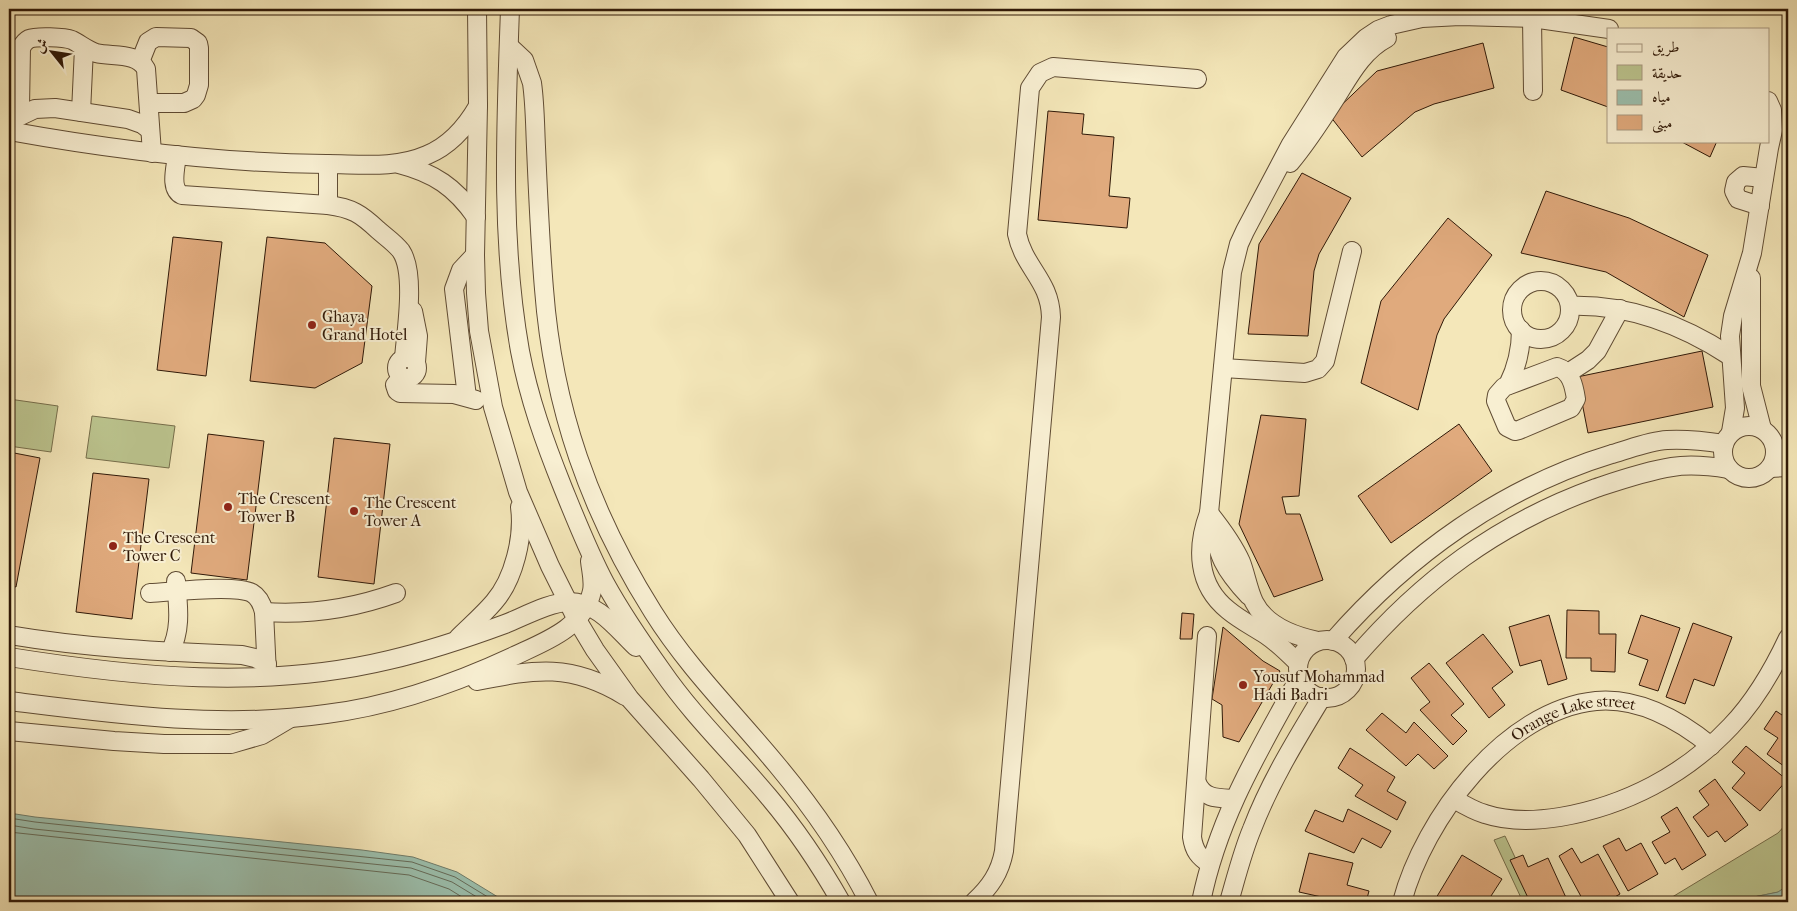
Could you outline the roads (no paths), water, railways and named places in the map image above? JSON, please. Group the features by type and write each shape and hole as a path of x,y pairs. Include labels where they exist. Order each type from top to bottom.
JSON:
{"street":[{"path":"477,9 478,105 475,255 480,331 493,406 518,492 567,602 596,650 630,699 701,779 747,835 790,902"},
{"path":"510,9 506,130 506,215 510,275 520,350 530,395 544,440 588,548 605,583 632,627 663,674 698,717 769,797 800,838 841,902"},
{"path":"1209,513 1219,554 1230,576 1274,625 1299,636 1346,647 1354,659 1355,674 1349,687 1337,696 1322,697 1308,691 1299,670 1275,642 1228,610 1212,593 1202,570 1200,556 1203,529 1209,513 1235,258 1244,232 1291,144 1346,57 1378,30 1422,18 1460,16 1532,18 1607,29"},
{"path":"1532,18 1533,91"},
{"path":"11,126 20,107 20,54 24,43 34,37 63,38 96,52 137,59 146,69 152,153"},
{"path":"137,59 144,54 148,42 156,37 190,38 195,40 199,46 199,85 196,95 184,103 149,103"},
{"path":"509,46 524,60 532,83 544,288 550,348 558,391 567,424 589,490 618,553 662,626 706,684 802,797 845,860 869,902"},
{"path":"81,112 84,48"},
{"path":"974,902 987,890 994,880 1004,851 1051,317 1048,294 1024,256 1017,234 1030,88 1040,73 1053,67 1197,79"},
{"path":"11,126 70,142 177,156 272,163 380,165 399,163 427,156 440,149 462,130 478,105"},
{"path":"1770,107 1774,120 1770,140"},
{"path":"11,126 25,113 45,108 128,119 142,124 150,130"},
{"path":"1728,469 1722,452 1728,438 1735,408 1730,336 1752,253 1769,144"},
{"path":"177,156 175,186 178,193 182,195 342,207 360,214 400,251 406,265 410,360 397,365 398,374 402,377 395,385 397,391 400,393 439,393 467,397 493,406"},
{"path":"399,163 429,174 443,182 467,203 476,217"},
{"path":"323,205 324,164"},
{"path":"1760,206 1738,199 1734,191 1739,178 1748,176 1764,178"},
{"path":"1751,355 1760,348 1763,337 1761,255 1755,233"},
{"path":"1223,368 1305,373 1318,369 1326,361 1352,251"},
{"path":"1752,253 1751,386 1775,452 1770,468"},
{"path":"467,397 454,289 461,270 475,255"},
{"path":"1537,281 1546,281 1562,289 1570,306 1570,315 1562,330 1554,336 1545,338 1536,338 1521,330 1515,322 1513,314 1513,305 1521,289 1537,281"},
{"path":"1570,306 1615,308 1676,326 1730,356"},
{"path":"1562,370 1576,399 1571,408 1519,430 1515,431 1508,427 1496,401 1500,390 1533,375 1562,370 1589,349 1615,308"},
{"path":"1508,385 1519,358 1521,330"},
{"path":"1705,342 1730,336 1751,336"},
{"path":"1533,375 1530,368 1530,353 1536,338"},
{"path":"1201,902 1210,864 1234,799 1299,670 1306,649 1326,641 1409,564 1467,522 1530,487 1596,459 1665,440 1728,438 1737,428 1750,426 1767,433 1788,438"},
{"path":"1354,659 1401,608 1454,564 1512,526 1542,510 1606,484 1673,466 1706,466 1728,469 1742,477 1750,478 1758,477 1770,468 1788,467"},
{"path":"454,642 494,602 505,588 517,552 520,532 518,492"},
{"path":"1209,513 1226,535 1237,555 1254,602"},
{"path":"435,689 495,665 542,643 570,627 587,605 592,591 593,580 588,548"},
{"path":"1212,593 1230,576"},
{"path":"150,593 177,586 250,593 262,604 264,612 267,671"},
{"path":"170,652 179,626 177,586"},
{"path":"264,612 302,613 331,610 359,605 396,593"},
{"path":"9,657 101,670 182,676 267,671 316,674 414,654 454,642 554,604 567,602 587,605 604,616 663,674"},
{"path":"9,635 72,644 170,652 242,655 255,658 267,671"},
{"path":"1208,636 1192,838 1193,846 1199,856 1210,864"},
{"path":"1454,799 1486,814 1513,820 1541,820 1598,809 1639,793 1677,772 1711,746 1731,726 1749,705 1770,674 1788,638"},
{"path":"9,702 157,716 253,720 290,718 363,708 435,689 523,672 575,674 595,680 630,699"},
{"path":"1230,902 1239,866 1267,793 1322,697"},
{"name":"Orange Lake street","path":"1402,902 1425,844 1454,799 1478,768 1507,741 1540,720 1576,705 1597,701 1618,701 1658,712 1677,721 1711,746"},
{"path":"9,731 114,742 231,744 262,735 277,728 290,718"},
{"path":"1197,783 1207,796 1234,799"}],"water":[{"path":"9,813 413,857 457,872 506,902 9,902"},
{"path":"1788,885 1788,902 1729,902 1778,892"}],"place":[{"name":"Ghaya Grand Hotel","path":"312,325"},
{"name":"The Crescent Tower B","path":"228,507"},
{"name":"The Crescent Tower A","path":"354,511"},
{"name":"The Crescent Tower C","path":"113,546"},
{"name":"Yousuf Mohammad Hadi Badri","path":"1243,685"}]}
